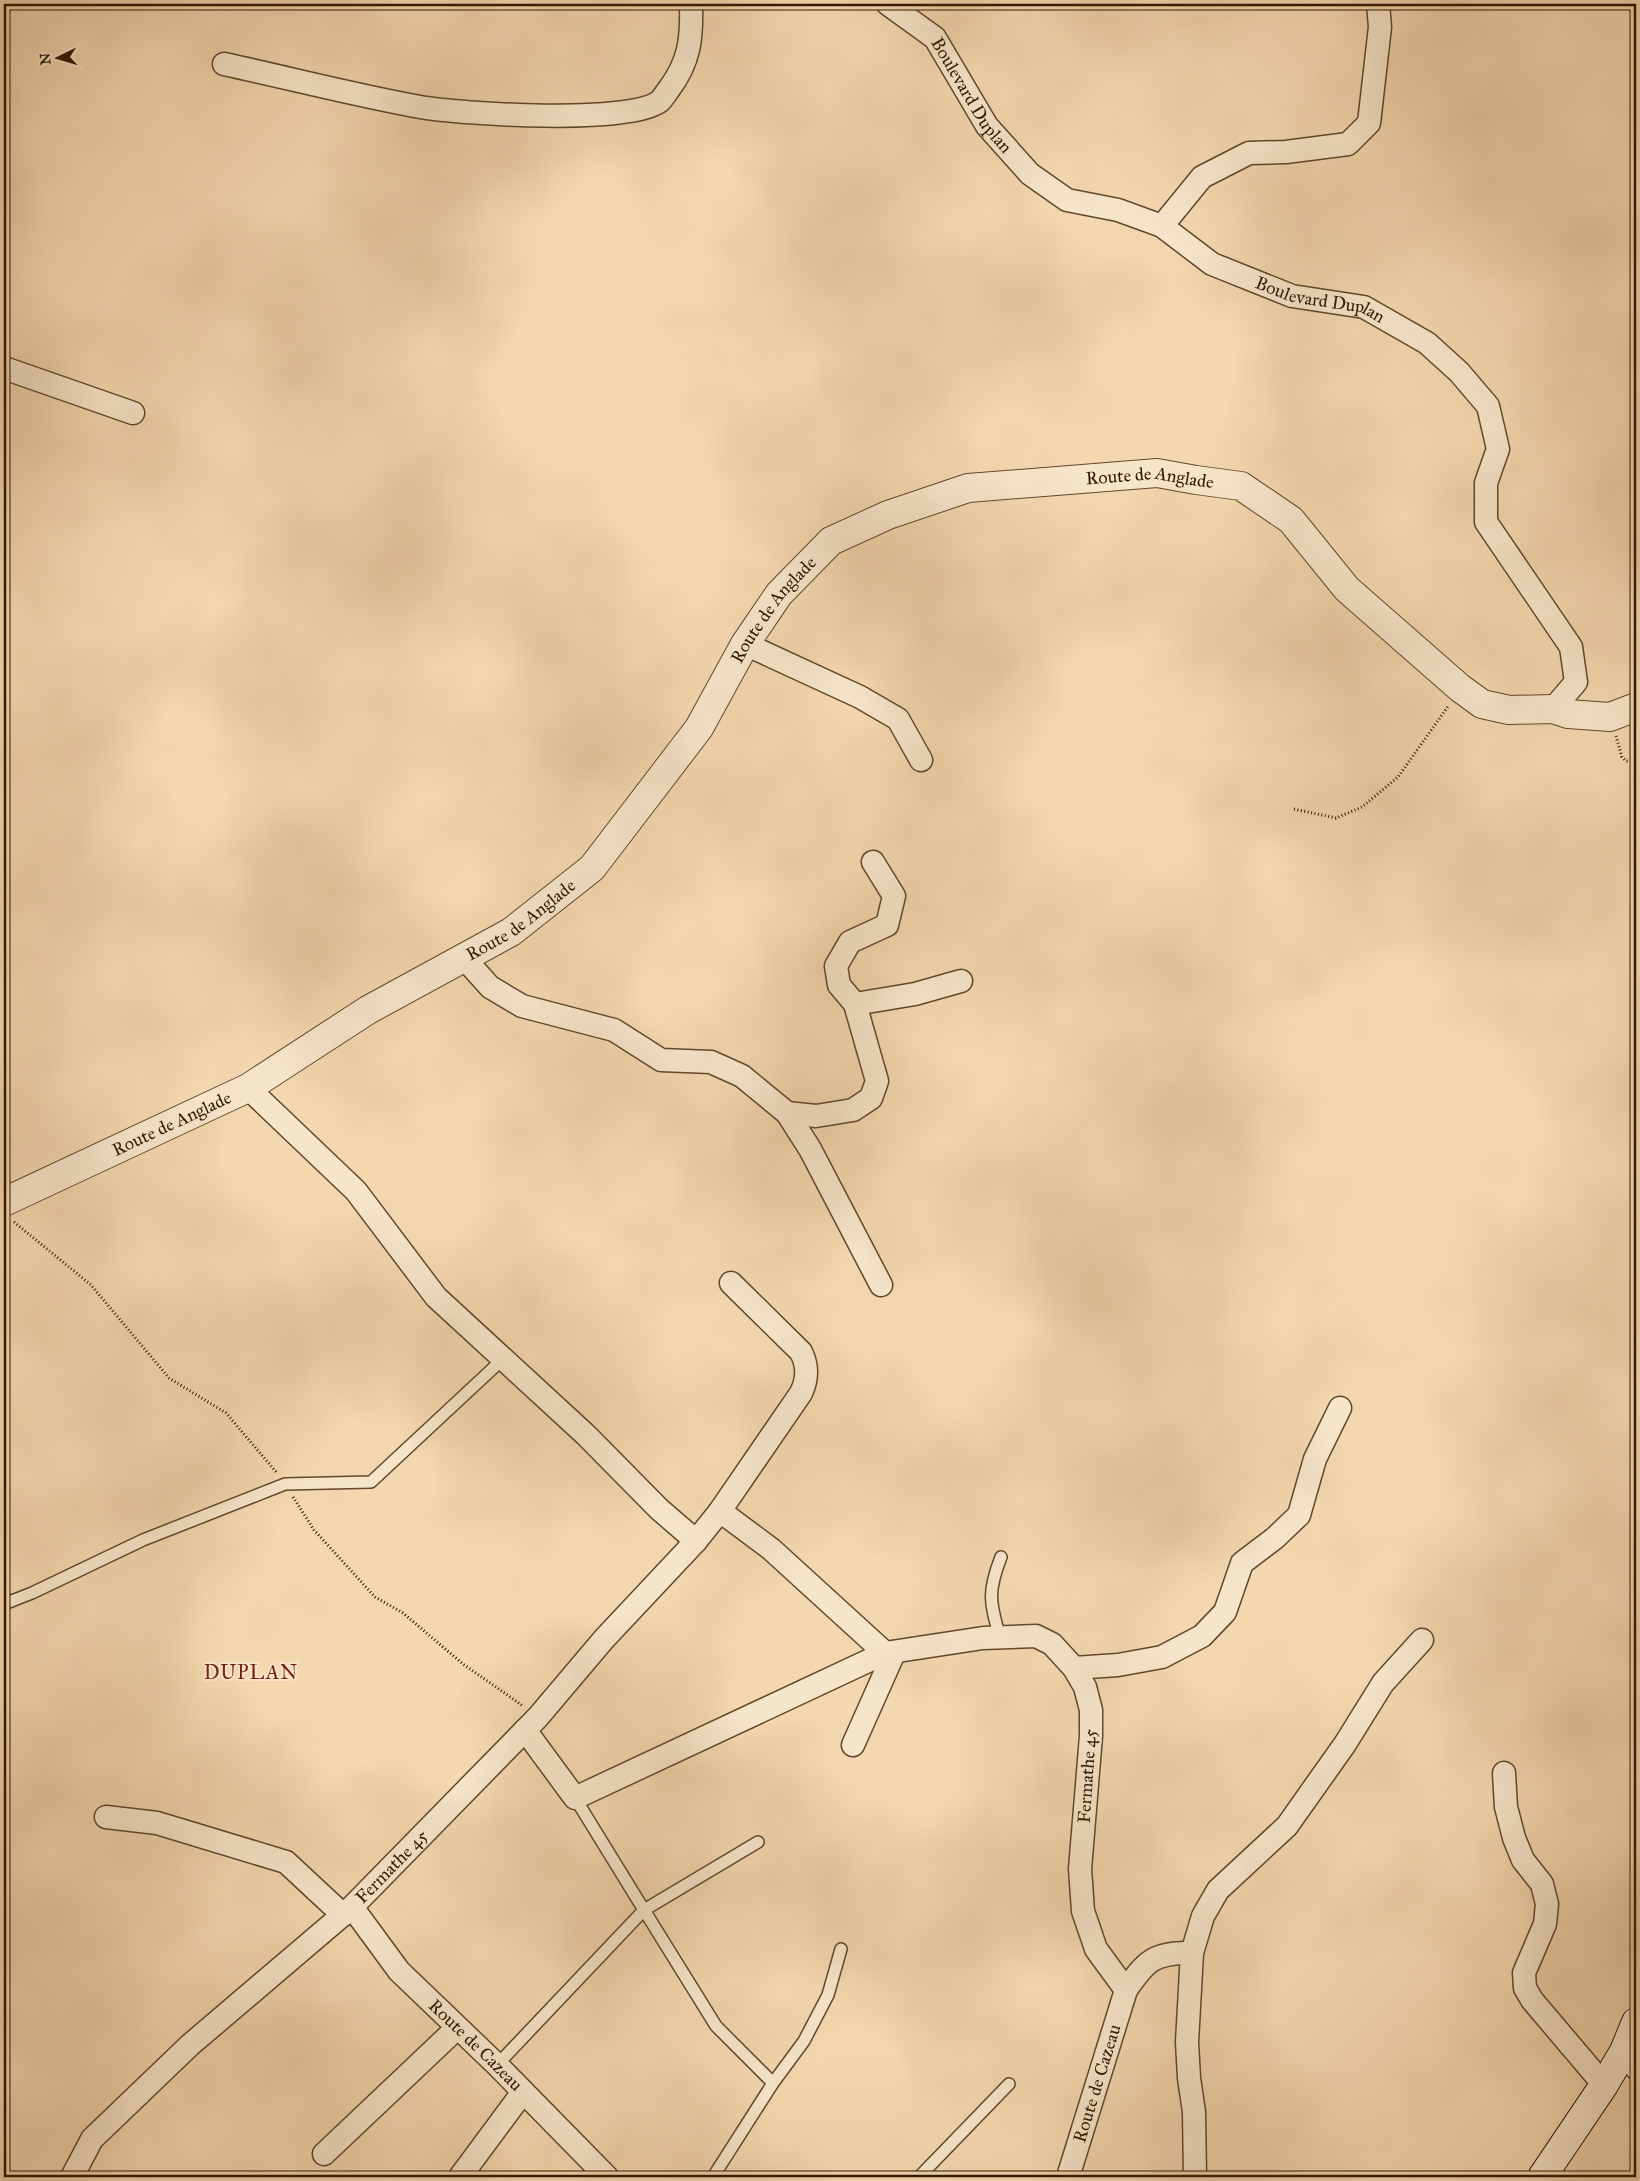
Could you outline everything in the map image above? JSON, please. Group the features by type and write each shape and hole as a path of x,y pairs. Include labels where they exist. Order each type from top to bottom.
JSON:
{"street":[{"path":"224,64 421,107 482,113 586,116 633,112 660,102 682,73 692,36 691,4"},
{"name":"Boulevard Duplan","path":"888,4 935,38 987,126 1030,174 1067,200 1118,210 1162,226 1212,264 1292,296 1364,307 1427,343 1459,372 1488,406 1498,449 1486,483 1486,522 1571,647 1576,682 1553,708"},
{"path":"1162,226 1202,177 1249,153 1286,152 1348,144 1369,123 1380,27 1378,4"},
{"path":"4,368 133,413"},
{"name":"Route de Anglade","path":"7,1211 248,1088 368,1010 511,932 592,868 699,728 745,644 779,594 832,541 888,515 968,488 1157,473 1240,486 1291,520 1347,589 1460,688 1482,704 1510,710 1553,708 1568,714 1610,717 1636,708"},
{"path":"745,644 860,697 898,719 920,760"},
{"path":"787,1113 816,1116 853,1110 870,1098 877,1081 855,1004 839,985 836,966 850,942 887,925 894,896 873,862"},
{"path":"464,958 490,987 522,1006 614,1030 661,1060 711,1062 742,1076 787,1113 810,1149 881,1285"},
{"path":"855,1004 915,994 961,981"},
{"path":"248,1088 356,1191 436,1297 586,1435 659,1509 696,1541"},
{"name":"Fermathe 45","path":"72,2177 92,2139 190,2045 348,1911 531,1723 604,1639 696,1541 720,1511 801,1393 806,1382 807,1372 806,1361 801,1352 731,1283"},
{"path":"1074,1668 1118,1665 1162,1657 1202,1636 1225,1612 1242,1563 1275,1538 1299,1515 1316,1458 1340,1408"},
{"path":"720,1511 771,1549 890,1653 853,1745"},
{"name":"Fermathe 45","path":"575,1798 890,1653 960,1641 1036,1636 1052,1644 1074,1668 1085,1686 1090,1710 1091,1736 1080,1869 1083,1911 1096,1949 1126,1990"},
{"path":"1195,2177 1194,2112 1189,2078 1187,2042 1192,1953 1203,1916 1218,1890 1287,1826 1345,1744 1383,1684 1422,1640"},
{"path":"531,1723 575,1798"},
{"path":"1504,1773 1506,1807 1514,1838 1524,1860 1542,1884 1548,1904 1545,1924 1524,1973 1525,1988 1532,2000 1604,2085"},
{"name":"Route de Cazeau","path":"106,1817 157,1823 286,1862 348,1911 399,1971 497,2065 607,2177"},
{"path":"1126,1990 1143,1965 1174,1952 1192,1953"},
{"name":"Route de Cazeau","path":"1068,2177 1126,1990"},
{"path":"1542,2177 1604,2085 1630,2060 1636,2022"},
{"path":"324,2154 457,2028"},
{"path":"460,2177 524,2092"}],"lane":[{"path":"4,1604 32,1593 143,1540 285,1484 371,1482 503,1359"},
{"path":"1000,1638 990,1602 994,1575 1001,1557"},
{"path":"575,1798 716,2026 773,2083"},
{"path":"497,2065 644,1910 758,1842"},
{"path":"713,2177 773,2083 804,2041 824,2003 841,1949"},
{"path":"919,2177 1009,2084"}],"path":[{"path":"1294,808 1336,818 1362,807 1398,777 1460,688"},
{"path":"1610,717 1622,756 1626,761 1636,761"},
{"path":"7,1211 91,1285 169,1378 226,1413 285,1484 314,1530 375,1597 403,1613 531,1723"}],"district":[{"name":"DUPLAN","path":"251,1672"}]}
